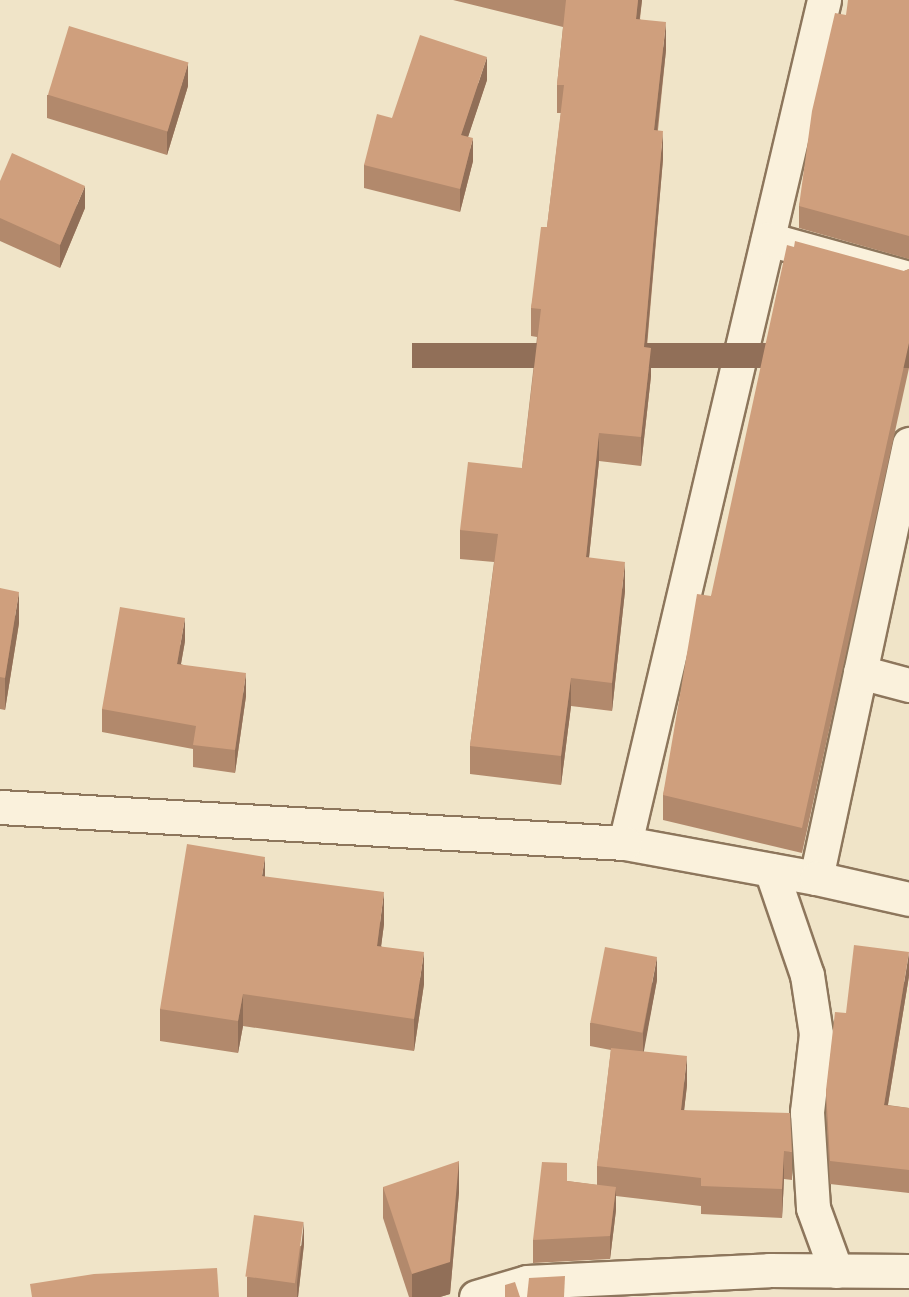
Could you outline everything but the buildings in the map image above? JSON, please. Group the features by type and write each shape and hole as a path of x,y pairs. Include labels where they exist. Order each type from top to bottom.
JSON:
{"street":[{"path":"625,843 824,0"},
{"path":"768,239 909,278"},
{"path":"816,878 860,672 904,494 909,444"},
{"path":"860,672 909,686"},
{"path":"0,807 625,843 816,878 909,899"},
{"path":"771,870 807,975 816,1034 807,1112 813,1208 836,1271"},
{"path":"476,1297 528,1282 836,1271 909,1271"}]}
